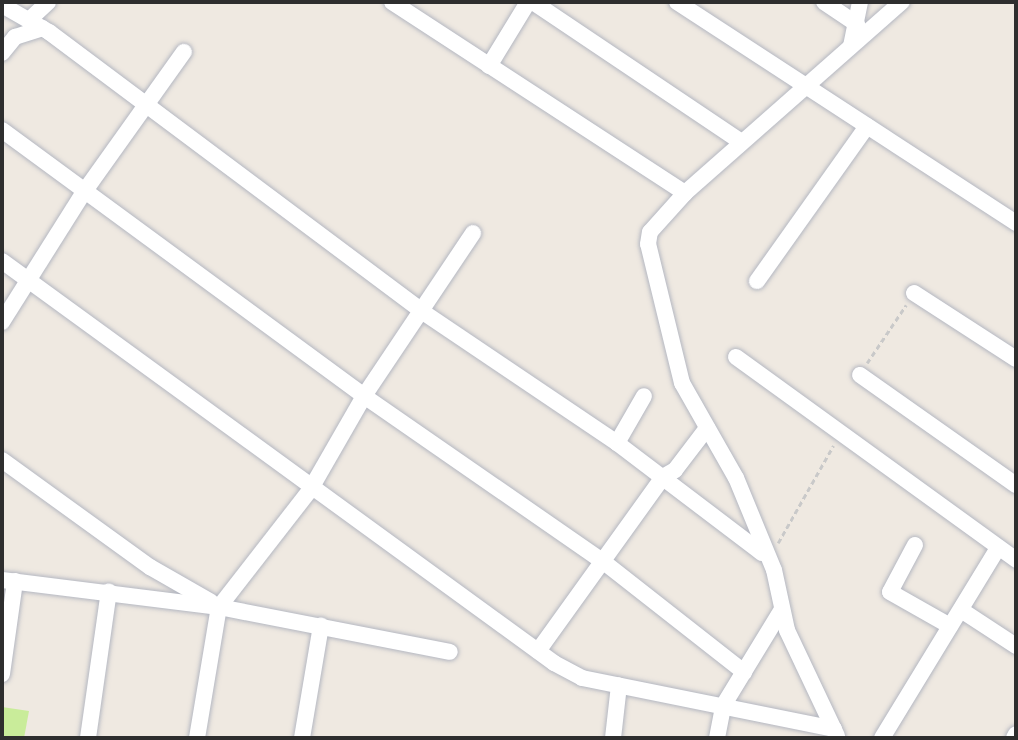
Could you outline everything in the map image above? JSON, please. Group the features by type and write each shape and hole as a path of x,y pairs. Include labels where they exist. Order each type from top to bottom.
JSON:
{"street":[{"path":"2,53 15,37 36,24 48,2"},
{"path":"392,2 685,193"},
{"path":"489,66 531,2 741,142"},
{"path":"677,2 1016,223"},
{"path":"824,2 857,24"},
{"path":"851,46 860,2"},
{"path":"828,734 781,611 774,570 762,553 736,478 679,373 648,244 650,232 685,193 741,142 808,88 902,2"},
{"path":"2,5 36,24 144,107 423,312 617,443 762,553"},
{"path":"2,321 30,281 84,192 184,52"},
{"path":"757,281 797,216 867,126"},
{"path":"2,130 364,396 605,563 744,672"},
{"path":"197,738 219,607 310,490 364,396 423,312 473,233"},
{"path":"2,261 310,490 538,651 582,678 723,706 828,734"},
{"path":"914,293 1014,353"},
{"path":"736,357 1016,560"},
{"path":"859,375 1016,485"},
{"path":"617,443 644,396"},
{"path":"538,651 605,563 663,477 707,428"},
{"path":"2,460 150,567 219,607"},
{"path":"915,545 890,592 950,626"},
{"path":"882,738 998,548"},
{"path":"2,674 8,580 219,607 450,652"},
{"path":"88,738 110,591"},
{"path":"961,610 1016,646"},
{"path":"717,738 723,706 781,611"},
{"path":"302,738 321,626"},
{"path":"613,738 619,685"}],"path":[{"path":"859,375 914,293"},
{"path":"774,570 788,518 841,434"}],"green space":[{"path":"2,707 29,711 24,738 2,738"}]}
